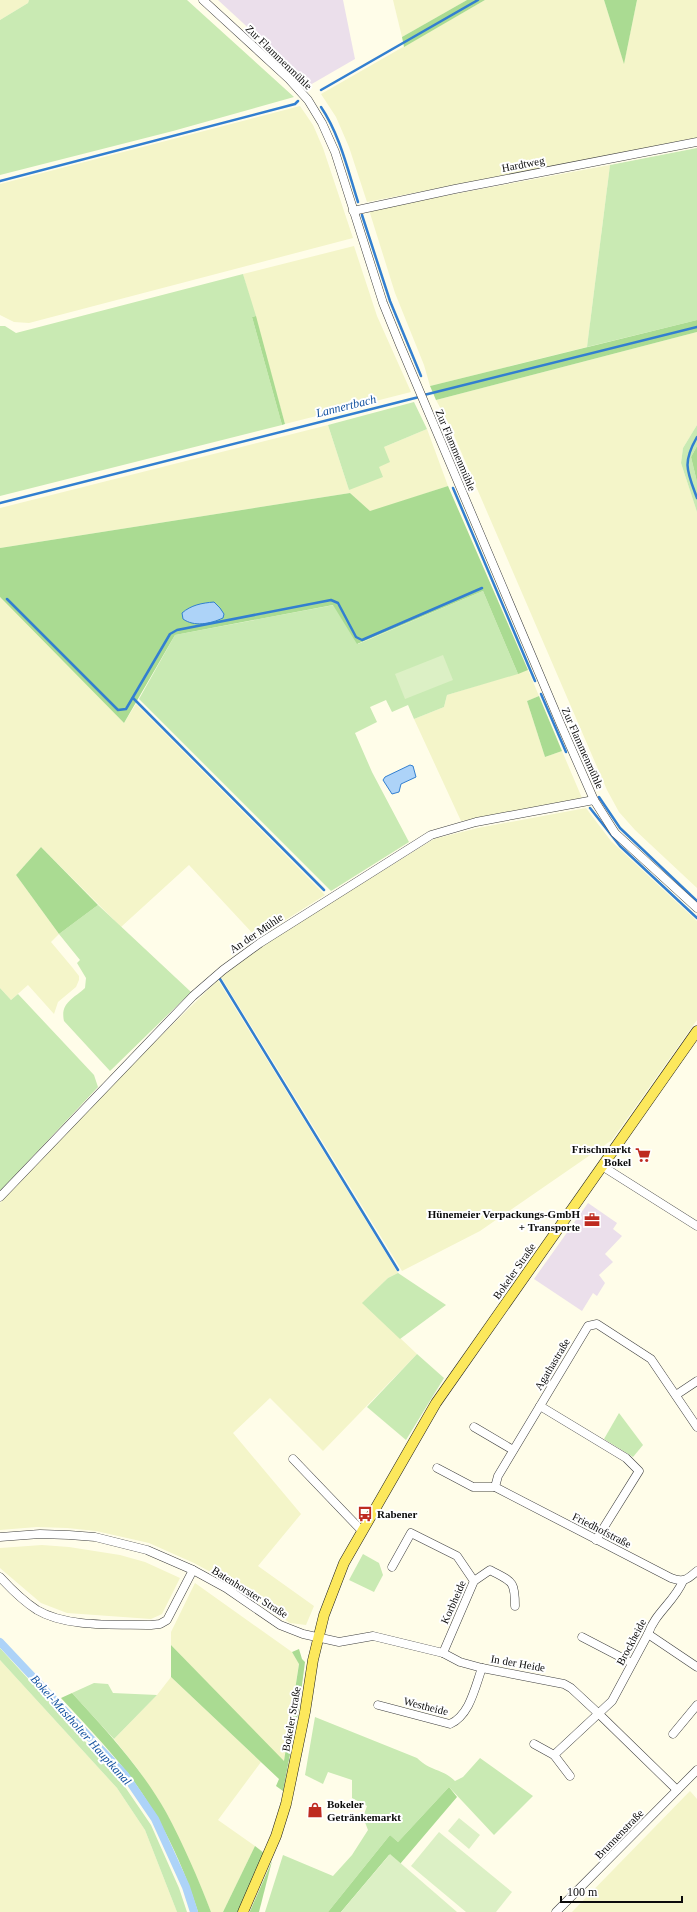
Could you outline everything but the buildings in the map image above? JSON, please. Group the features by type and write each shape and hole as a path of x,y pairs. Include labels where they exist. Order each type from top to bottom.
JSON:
{"main road":[{"name":"Bokeler Straße","path":"243,1912 276,1836 286,1804 324,1615 336,1580 362,1531 436,1403 697,1031"}],"street":[{"name":"Zur Flammenmühle","path":"203,0 289,79 308,100 322,123 335,152 383,303 558,719 594,800 615,833 697,908"},
{"name":"Hardtweg","path":"353,211 455,189 697,142"},
{"name":"An der Mühle","path":"0,1197 193,996 260,942 431,835 476,822 594,800"},
{"path":"602,1166 697,1226"},
{"name":"Agathastraße","path":"596,1540 639,1471 626,1458 540,1406 588,1326 597,1324 651,1358 697,1427"},
{"path":"676,1395 697,1381"},
{"path":"495,1487 498,1476 540,1406"},
{"path":"474,1427 513,1450"},
{"path":"293,1459 362,1531"},
{"name":"Friedhofstraße","path":"437,1468 473,1487 495,1487 596,1540 671,1578 682,1582"},
{"path":"392,1567 411,1533 458,1556 474,1581"},
{"name":"Batenhorster Straße","path":"0,1538 40,1534 95,1538 148,1550 193,1570 226,1588 280,1625 303,1634 319,1638"},
{"path":"0,1577 11,1589 37,1610 68,1621 151,1625 160,1624 167,1620 193,1570"},
{"name":"Korbheide","path":"443,1653 474,1581 490,1570 510,1581 515,1590 515,1606"},
{"path":"682,1582 688,1580 697,1570"},
{"name":"Brockheide","path":"554,1755 600,1714 612,1701 652,1624 677,1594 682,1582"},
{"path":"648,1634 697,1667"},
{"name":"In der Heide","path":"319,1638 339,1642 373,1636 443,1653 460,1662 482,1668 564,1684 571,1688 600,1714 677,1790"},
{"path":"582,1637 632,1663"},
{"name":"Westheide","path":"378,1705 450,1724 457,1721 464,1714 482,1668"},
{"path":"673,1734 697,1705"},
{"path":"534,1744 554,1755 570,1776"},
{"name":"Brunnenstraße","path":"556,1912 697,1770"}],"shaded area":[{"path":"218,0 343,0 355,59 310,85"},
{"path":"588,1203 617,1223 613,1229 622,1236 605,1254 613,1262 599,1275 605,1283 597,1296 593,1293 582,1311 534,1279"}],"green space":[{"path":"0,0 29,0 28,3 0,20"},
{"path":"29,0 187,0 294,97 173,131 0,175 0,20 28,3"},
{"path":"393,0 467,0 402,37"},
{"path":"467,0 485,0 404,47 402,37"},
{"path":"485,0 604,0 624,63 637,0 697,0 697,138 367,202 349,147 336,117 321,94"},
{"path":"604,0 637,0 624,64"},
{"path":"300,106 313,125 323,148 353,238 29,323 14,322 0,315 0,184"},
{"path":"697,148 697,320 587,347 610,165"},
{"path":"610,165 587,347 430,386 424,365 395,293 369,210"},
{"path":"354,246 377,316 411,392 285,424 243,274"},
{"path":"243,274 256,316 252,317 282,425 0,496 0,326 5,326 16,333"},
{"path":"256,316 285,424 282,425 252,317"},
{"path":"697,320 697,332 436,400 430,386"},
{"path":"697,332 697,425 683,448 681,463 697,512 697,888 635,830 619,812 607,790 450,426 436,400"},
{"path":"414,402 427,429 384,447 390,462 379,467 383,477 349,490 328,425"},
{"path":"328,425 349,490 379,467 384,447 427,429 448,486 370,512 350,493 0,548 0,508"},
{"path":"697,425 697,446 691,457 697,482 697,512 681,463 683,448"},
{"path":"697,446 697,482 691,457"},
{"path":"448,486 528,670 518,674 483,591 357,644 333,605 175,635 124,723 0,597 0,548 350,493 370,511"},
{"path":"483,591 518,674 447,695 444,707 414,719 408,705 392,712 386,700 370,707 377,722 355,733 372,772 409,842 331,891 139,699 175,635 334,605 358,644"},
{"path":"0,597 124,723 136,704 325,895 257,938 189,865 121,927 41,847 16,875 59,934 51,942 79,976 79,980 76,987 58,1002 54,1014 28,985 11,1000 0,988"},
{"path":"443,655 453,680 405,699 395,674"},
{"path":"528,670 539,696 527,701 545,757 562,751 582,798 461,821 414,719 444,707 447,695"},
{"path":"539,696 562,751 545,757 527,701"},
{"path":"586,808 611,841 697,921 697,1020 612,1140 480,1231 402,1271 221,977 263,945 434,839 478,828"},
{"path":"41,847 98,905 59,934 16,875"},
{"path":"98,905 191,992 110,1071 64,1021 63,1015 68,1002 85,988 86,978 77,963 80,960 59,934"},
{"path":"218,980 398,1273 388,1278 363,1303 417,1354 323,1451 270,1398 233,1433 301,1514 258,1566 314,1606 306,1625 290,1623 231,1583 194,1563 149,1543 96,1531 67,1528 37,1527 0,1530 0,1203 113,1083"},
{"path":"0,988 11,1000 18,994 94,1075 98,1087 0,1191"},
{"path":"398,1273 446,1305 400,1339 362,1303 388,1278"},
{"path":"417,1354 444,1378 406,1440 367,1407"},
{"path":"619,1413 643,1445 633,1457 604,1439"},
{"path":"42,1545 69,1547 120,1555 145,1562 180,1578 162,1614 151,1619 67,1613 41,1603 0,1568 0,1548"},
{"path":"363,1554 379,1563 383,1575 374,1592 349,1580"},
{"path":"195,1583 292,1652 299,1663 284,1762 171,1645 171,1632"},
{"path":"171,1645 284,1761 299,1664 292,1652 299,1649 302,1659 305,1662 299,1708 283,1791 276,1786 279,1779 171,1677"},
{"path":"0,1648 121,1781 151,1825 179,1888 187,1912 177,1912 145,1830 117,1788 0,1660"},
{"path":"0,1660 117,1788 145,1830 177,1912 0,1912"},
{"path":"171,1677 261,1762 218,1820 255,1846 223,1912 211,1912 166,1812 137,1768 114,1739 157,1695"},
{"path":"94,1683 108,1684 113,1693 157,1695 114,1739 72,1693"},
{"path":"72,1693 98,1721 146,1780 166,1812 196,1874 211,1912 198,1912 185,1875 168,1838 149,1803 138,1787 110,1752 61,1698"},
{"path":"315,1717 417,1758 427,1766 446,1774 455,1781 463,1777 480,1758 533,1796 494,1835 449,1787 398,1842 390,1835 328,1912 265,1912 283,1855 333,1876 352,1855 368,1830 363,1817 367,1806 352,1798 352,1780 328,1772 323,1784 305,1775"},
{"path":"449,1787 457,1797 400,1864 389,1855 341,1912 328,1912 390,1835 398,1842"},
{"path":"690,1791 697,1799 697,1912 572,1912"},
{"path":"459,1818 480,1835 469,1849 448,1831"},
{"path":"439,1832 512,1892 496,1912 466,1912 411,1866"},
{"path":"255,1846 264,1853 238,1912 223,1912"},
{"path":"390,1854 457,1912 341,1912"},
{"path":"272,1861 259,1912 250,1912 250,1911"}],"water":[{"path":"214,602 224,614 223,618 202,624 187,622 183,619 182,613 189,608"},
{"path":"410,765 413,766 416,777 401,784 399,792 392,794 383,780 385,777"}],"waterway":[{"path":"321,90 478,0"},
{"path":"0,181 295,104 298,101"},
{"path":"321,107 328,118 338,141 358,202"},
{"path":"362,215 390,301 421,376"},
{"name":"Lannertbach","path":"424,395 697,327"},
{"name":"Lannertbach","path":"0,503 419,397"},
{"path":"697,437 692,446 688,461 689,474 697,498"},
{"path":"453,488 535,681"},
{"path":"7,599 118,710 126,709 170,634 177,630 331,600 338,603 356,637 362,640 482,588"},
{"path":"541,694 566,752"},
{"path":"133,698 324,890"},
{"path":"599,797 620,828 697,901"},
{"path":"590,808 620,846 697,918"},
{"path":"220,979 398,1270"},
{"name":"Bokel-Mastholter Hauptkanal","path":"0,1642 125,1775 155,1819 186,1887 194,1912"}],"place":[{"name":"Frischmarkt Bokel","path":"643,1155"},
{"name":"Hünemeier Verpackungs-GmbH + Transporte","path":"592,1220"},
{"name":"Rabener","path":"365,1514"},
{"name":"Bokeler Getränkemarkt","path":"315,1810"}]}
